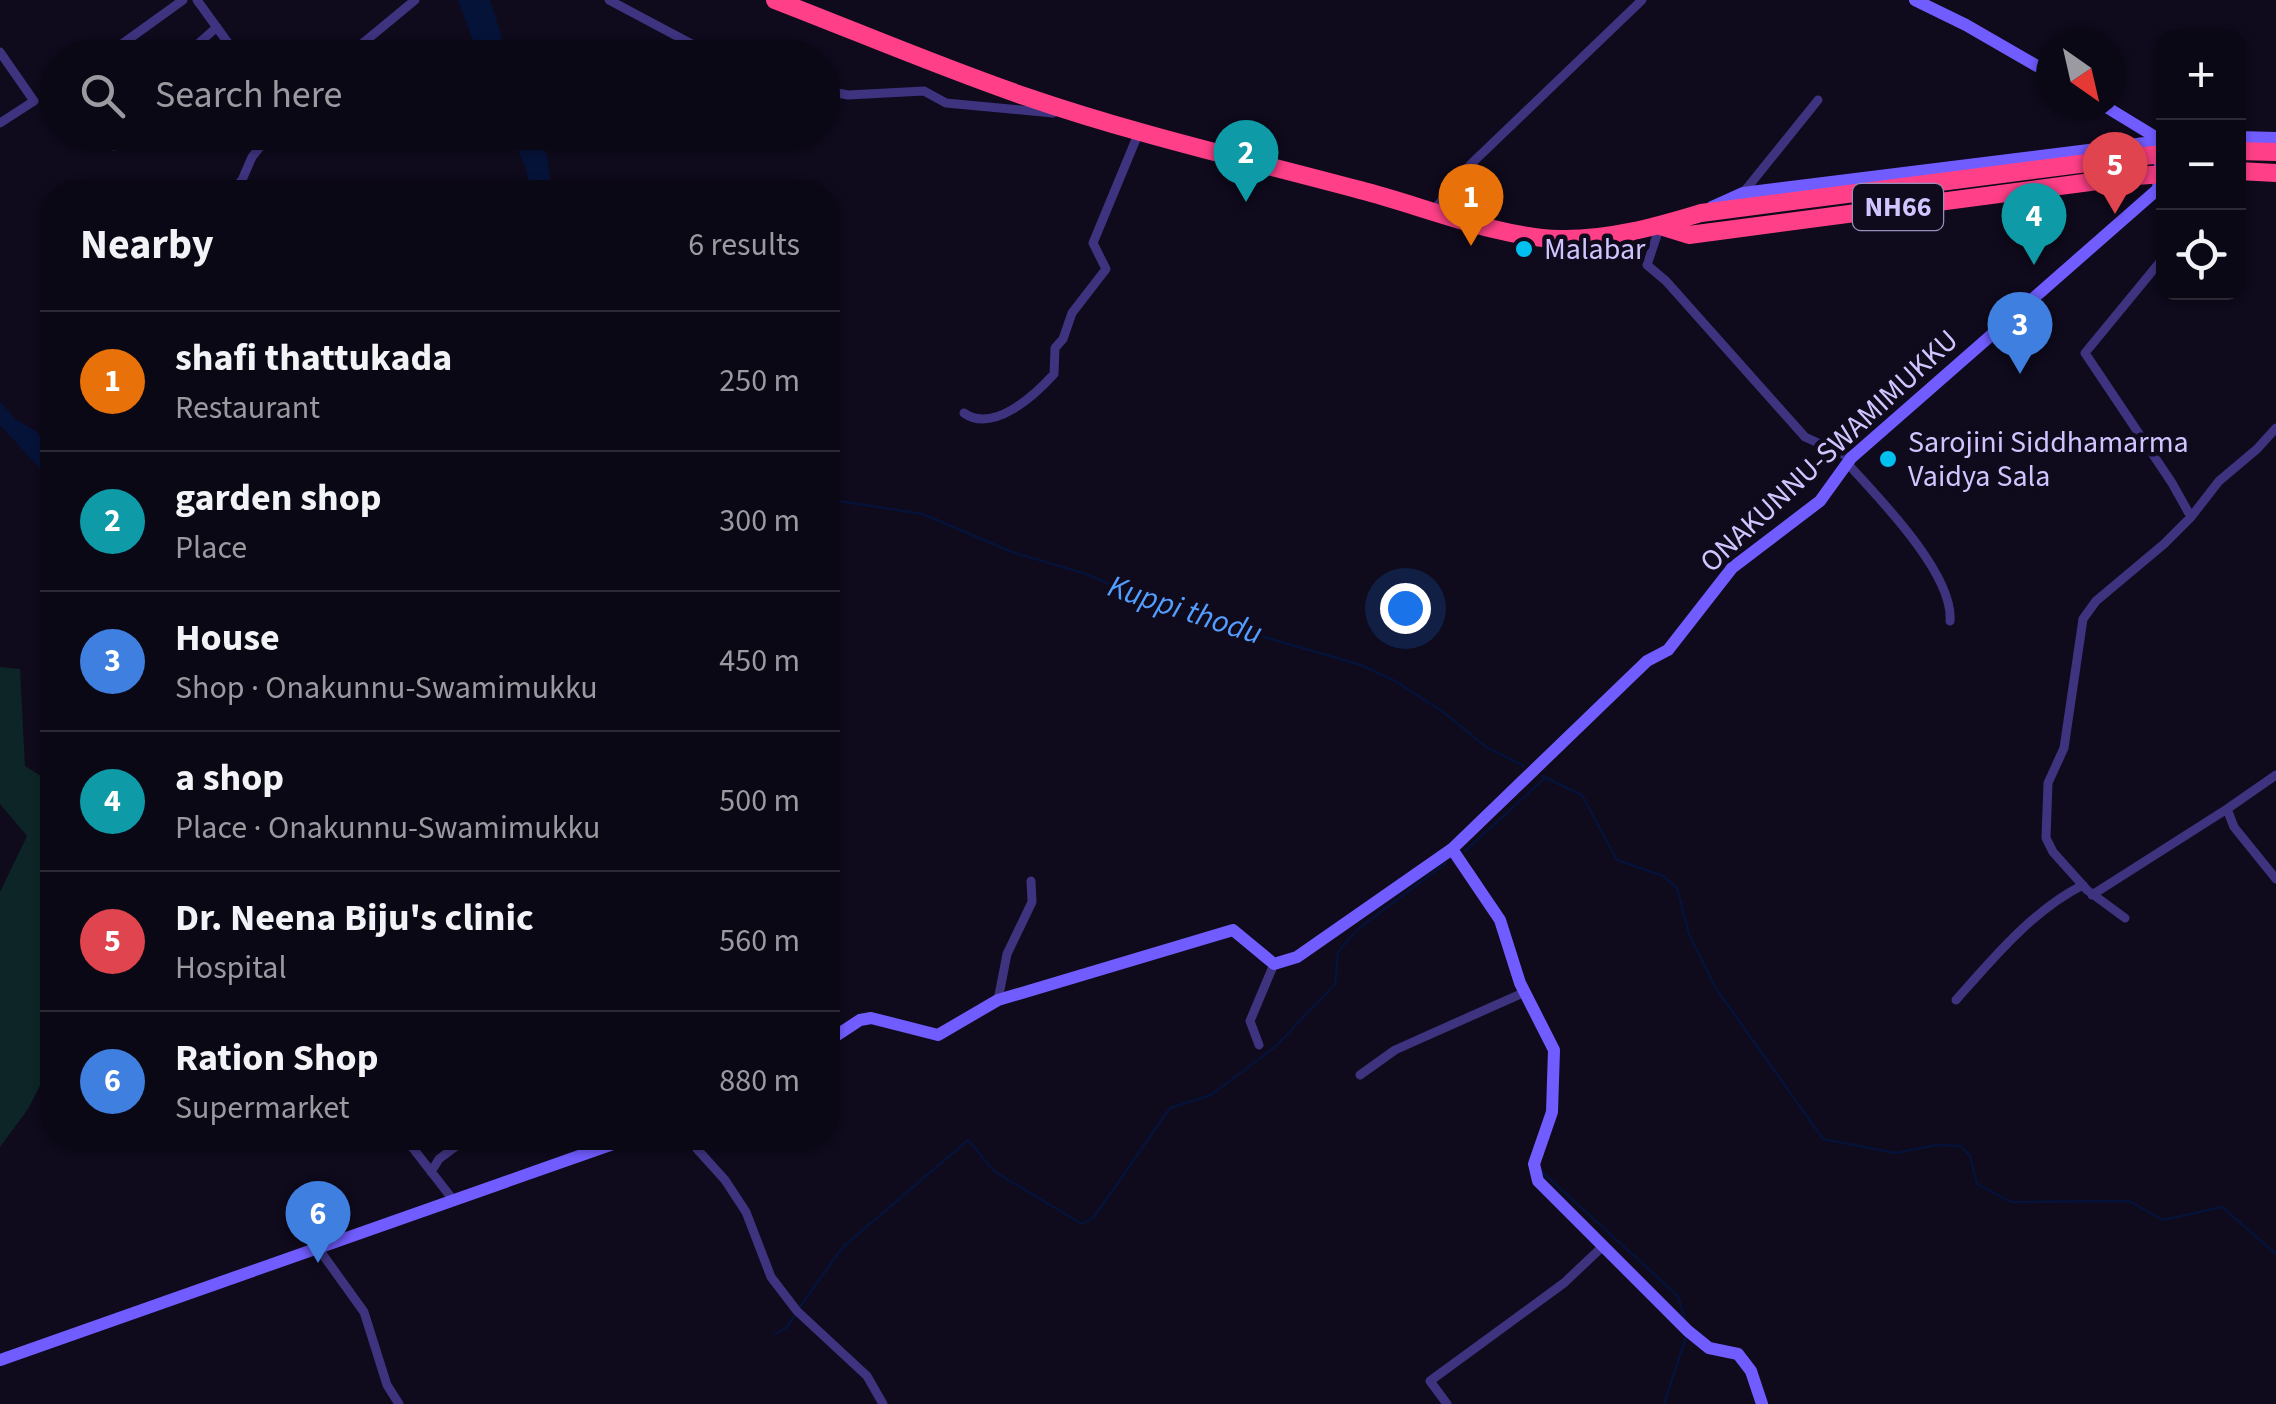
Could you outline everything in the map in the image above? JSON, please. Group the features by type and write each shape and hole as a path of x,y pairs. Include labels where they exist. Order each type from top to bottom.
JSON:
{"highway":[{"name":"NH66","path":"776,0 1021,95 1086,116 1512,232 1559,239 1612,236 1701,213 2135,166 2156,180"},
{"name":"NH66","path":"1660,226 1689,234 2135,166 2156,151"},
{"path":"2246,151 2276,152"},
{"path":"2246,171 2276,173"}],"street":[{"path":"127,40 183,0"},
{"path":"197,0 226,40"},
{"path":"367,40 415,0"},
{"path":"609,0 684,40"},
{"path":"1434,210 1470,164 1642,0"},
{"path":"1915,0 2036,65"},
{"path":"202,40 216,27"},
{"path":"0,52 34,102 0,124"},
{"path":"840,93 924,91 946,103 1086,116"},
{"path":"1743,193 1818,100"},
{"path":"2125,120 2156,141"},
{"path":"964,413 973,420 1006,412 1054,374 1055,348 1066,325 1106,269 1093,242 1139,132"},
{"path":"2246,137 2276,138"},
{"path":"1701,213 1743,193 2156,147"},
{"path":"242,180 258,150"},
{"name":"ONAKUNNU-SWAMIMUKKU","path":"1274,964 1297,957 1452,849 1648,662 1668,650 1732,568 1820,501 1849,461 2156,189"},
{"path":"1660,226 1646,265 1666,281 1806,437 1849,461 1899,520 1934,572 1951,605 1950,621"},
{"path":"2156,268 2084,353 2172,483 2191,518"},
{"path":"2125,918 2092,895 2053,852 2046,838 2048,783 2064,748 2083,619 2117,581 2191,518 2219,481 2258,449 2276,428"},
{"path":"2092,895 2276,776"},
{"path":"2227,809 2234,827 2276,878"},
{"path":"1452,849 1500,920 1525,992 1554,1050 1552,1112 1534,1164 1538,1181 1708,1348 1738,1354 1752,1371 1762,1404"},
{"path":"998,1000 1007,954 1032,902 1031,881"},
{"path":"1956,1000 2034,920 2082,884"},
{"path":"840,1033 860,1020 871,1018 938,1035 998,1000 1233,930 1274,964 1250,1021 1259,1045"},
{"path":"1360,1075 1395,1050 1525,992"},
{"path":"414,1150 454,1201"},
{"path":"431,1172 439,1158 450,1150"},
{"path":"2,1355 596,1150"},
{"path":"699,1150 746,1212 771,1277 797,1311 867,1376 884,1404"},
{"path":"318,1248 364,1312 387,1385 399,1404"},
{"path":"1447,1404 1430,1381 1564,1283 1602,1248"}],"green space":[{"path":"0,667 20,669 25,766 40,775 40,1086 0,1147 0,892 27,836 0,804"}],"water":[{"path":"458,0 490,0 503,40 473,40"},
{"path":"518,150 544,150 550,180 528,180"},
{"path":"0,401 15,419 40,436 40,469 0,425"}],"waterway":[{"name":"Kuppi thodu","path":"840,501 923,514 1012,552 1086,574 1168,609 1361,665 1395,681 1442,711 1486,747 1524,766"},
{"path":"1542,776 1582,795 1617,860 1663,876 1677,888 1689,934 1715,987 1823,1139 1895,1153 1937,1145 1961,1146 1970,1156 1977,1184 2011,1202 2129,1201 2163,1220 2222,1207 2276,1254"},
{"path":"1465,851 1545,778"},
{"path":"799,1308 843,1247 968,1140 995,1172 1082,1224 1094,1217 1170,1108 1211,1095 1275,1047 1335,984 1338,952 1358,929 1446,863"},
{"path":"1540,1170 1678,1296 1685,1320"},
{"path":"775,1334 786,1328 795,1315"},
{"path":"1664,1404 1686,1337"}],"place":[{"name":"garden shop","path":"1246,202"},
{"name":"Dr. Neena Biju's clinic","path":"2115,214"},
{"name":"shafi thattukada","path":"1471,246"},
{"name":"Malabar","path":"1524,249"},
{"name":"a shop","path":"2034,265"},
{"name":"House","path":"2020,374"},
{"name":"Sarojini Siddhamarma Vaidya Sala","path":"1888,459"},
{"name":"Ration Shop","path":"318,1263"}]}
